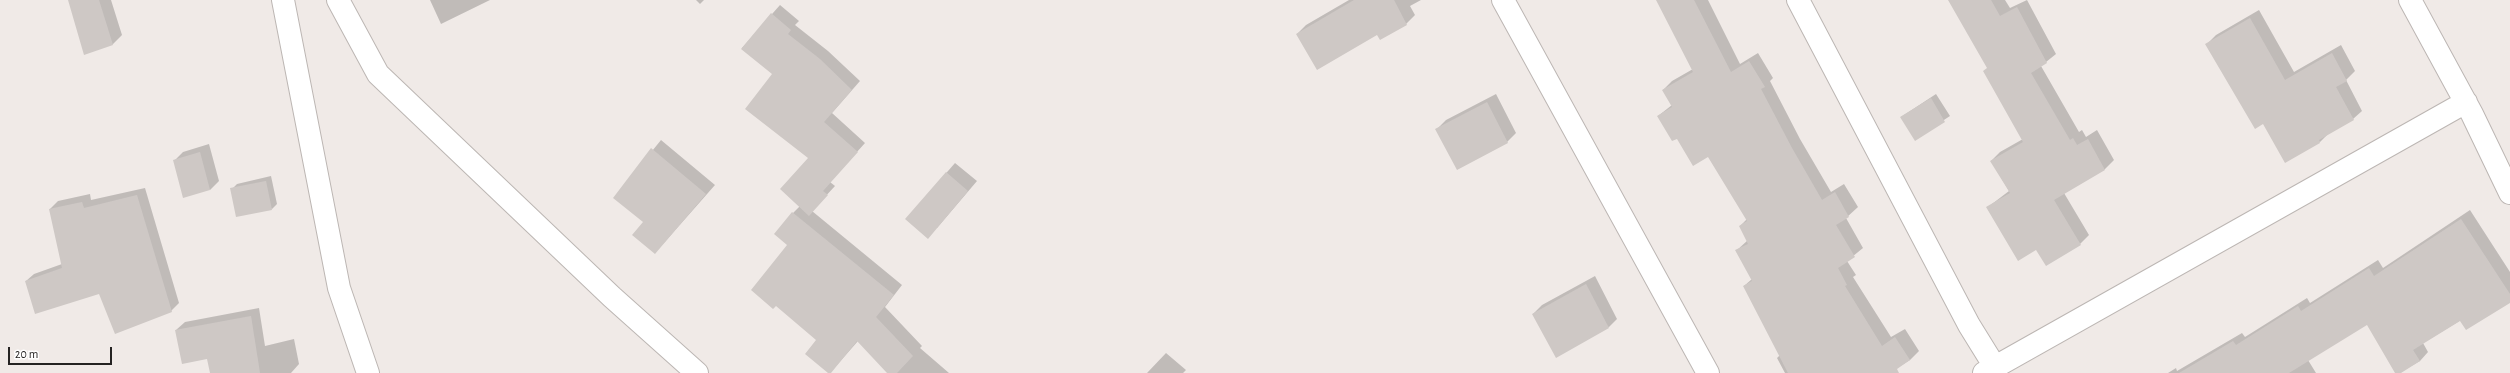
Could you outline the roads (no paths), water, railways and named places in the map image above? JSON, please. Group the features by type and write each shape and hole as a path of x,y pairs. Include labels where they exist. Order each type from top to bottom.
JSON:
{"street":[{"path":"283,0 339,288 368,373"},
{"path":"338,0 378,74 612,297 697,373"},
{"path":"1503,0 1708,373"},
{"path":"1798,0 1969,325 1990,370 2466,102"},
{"path":"2410,0 2466,102 2510,193"}]}
